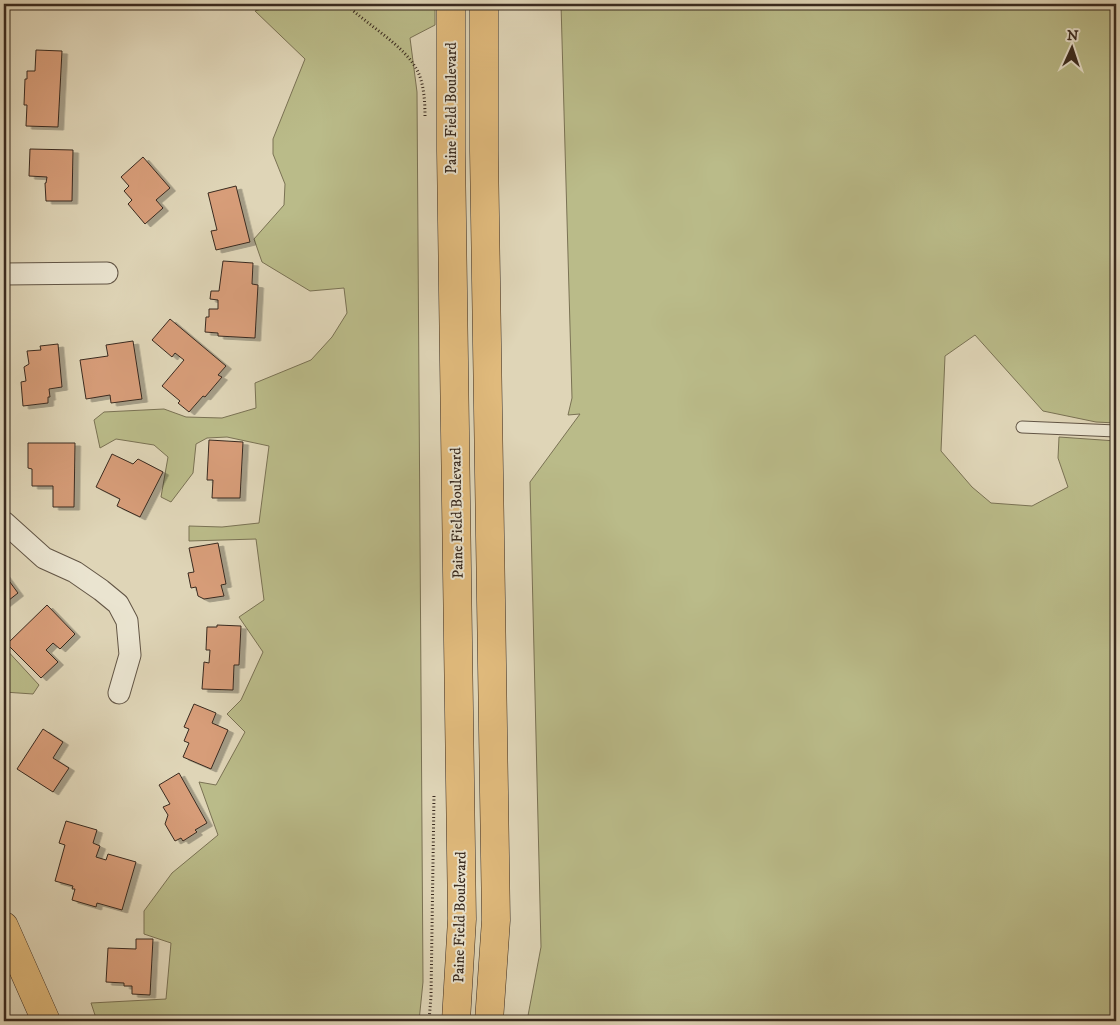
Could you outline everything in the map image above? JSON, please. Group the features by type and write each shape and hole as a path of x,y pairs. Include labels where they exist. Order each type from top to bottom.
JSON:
{"main road":[{"name":"Paine Field Boulevard","path":"451,4 451,151 462,919 456,1021"},
{"path":"484,4 484,150 496,920 489,1021"},
{"path":"4,926 46,1021"}],"street":[{"path":"4,274 107,273"},
{"path":"4,522 44,558 75,572 118,604 127,621 130,655 119,693"}],"lane":[{"path":"1022,427 1116,431"}],"path":[{"path":"346,4 368,24 389,39 406,55 417,70 422,84 425,116"},
{"path":"429,1021 434,795"}],"green space":[{"path":"278,4 306,6 310,4 435,4 435,25 410,38 417,92 423,982 419,1021 97,1021 91,1003 166,999 171,943 144,934 144,911 172,873 218,835 199,782 216,785 245,732 227,714 241,700 263,652 239,617 264,600 256,539 189,541 189,526 222,527 259,523 269,446 227,437 207,438 196,444 193,473 171,502 161,497 168,457 154,445 116,439 100,448 94,420 104,412 164,409 186,417 222,418 256,408 255,383 311,360 332,337 347,313 344,288 310,291 262,262 254,239 284,205 285,184 273,154 273,139 305,59 255,11"},
{"path":"561,4 1116,4 1116,423 1096,422 1043,411 975,335 945,356 941,451 972,487 991,503 1032,506 1068,487 1058,458 1059,437 1116,441 1116,1021 527,1021 541,947 530,482 580,414 568,415 572,398"},
{"path":"4,647 39,685 33,694 4,692"}],"building":[{"path":"36,50 62,51 58,127 26,126 27,105 24,105 25,79 27,79 27,71 35,71"},
{"path":"30,149 73,150 72,201 46,201 45,183 47,177 29,176"},
{"path":"143,157 170,188 156,200 163,208 145,224 128,204 132,200 124,191 129,186 121,177"},
{"path":"236,186 250,242 216,250 211,231 217,230 208,193"},
{"path":"223,261 253,263 252,284 258,285 255,338 218,336 218,333 205,332 206,317 209,317 209,309 218,309 218,300 210,299 211,291 219,291"},
{"path":"170,319 226,366 218,375 222,377 189,412 178,403 180,401 162,386 184,360 175,353 172,357 152,340"},
{"path":"133,341 142,399 111,403 110,395 86,399 80,360 108,356 106,345"},
{"path":"58,344 62,387 49,389 50,397 48,397 48,403 23,406 21,382 26,381 24,367 29,364 27,351 41,350 40,346"},
{"path":"209,440 243,442 240,498 212,498 213,480 207,480"},
{"path":"28,443 75,443 74,507 53,507 53,486 32,486 32,469 28,468"},
{"path":"112,454 133,464 138,459 163,472 140,517 117,506 120,499 96,487"},
{"path":"218,543 226,584 221,585 224,596 204,599 198,596 196,587 191,588 188,573 194,572 189,548"},
{"path":"4,574 18,593 4,604"},
{"path":"47,605 75,634 60,649 53,643 46,650 58,662 41,678 7,644"},
{"path":"217,625 241,626 239,665 234,665 233,690 202,689 204,662 209,663 210,650 206,650 207,627 217,627"},
{"path":"194,704 216,713 212,723 228,730 211,769 183,757 189,743 184,741 189,729 184,727"},
{"path":"43,729 63,742 53,758 69,768 53,792 17,769"},
{"path":"179,773 207,823 195,830 197,832 183,841 181,838 175,841 165,824 168,815 163,807 170,804 159,785"},
{"path":"66,821 97,830 93,843 100,846 96,857 106,860 108,854 136,862 122,910 97,903 96,907 72,900 75,889 72,889 73,886 55,881 65,845 59,843"},
{"path":"136,939 153,939 150,995 132,994 132,986 124,986 124,983 106,982 108,948 136,949"}]}
